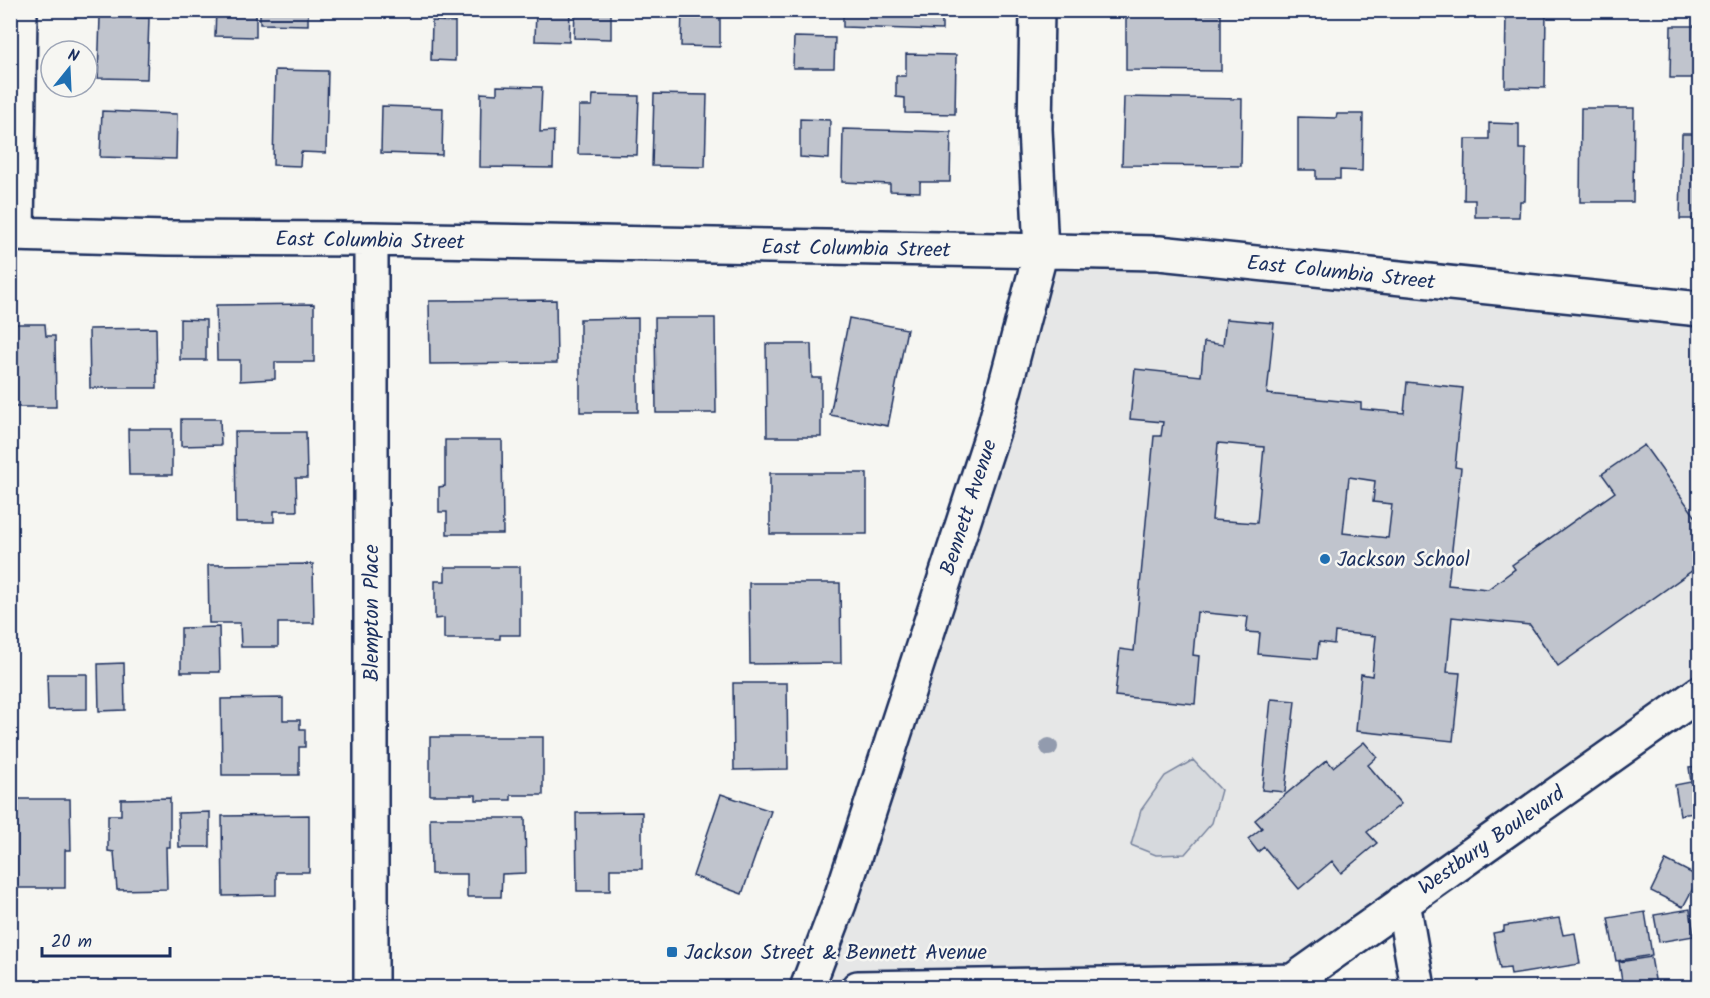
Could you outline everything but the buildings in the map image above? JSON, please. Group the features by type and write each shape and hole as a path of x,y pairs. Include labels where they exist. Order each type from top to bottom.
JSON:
{"street":[{"path":"14,234 20,10"},
{"name":"Bennett Avenue","path":"807,987 839,904 995,426 1041,251 1035,129 1037,10"},
{"name":"East Columbia Street","path":"14,234 1159,253 1700,309"},
{"name":"Blempton Place","path":"371,239 371,987"},
{"name":"Westbury Boulevard","path":"1287,984 1700,693"},
{"path":"1403,902 1418,987"},
{"path":"858,987 1287,984"}],"shaded area":[{"name":"Jackson School","path":"1041,251 1699,309 1699,693 1291,981 807,988"},
{"path":"1193,760 1221,790 1212,823 1185,854 1156,855 1131,845 1141,810 1165,776"}],"place":[{"name":"Jackson School","path":"1325,559"},
{"name":"Jackson Street & Bennett Avenue","path":"672,952"}]}
